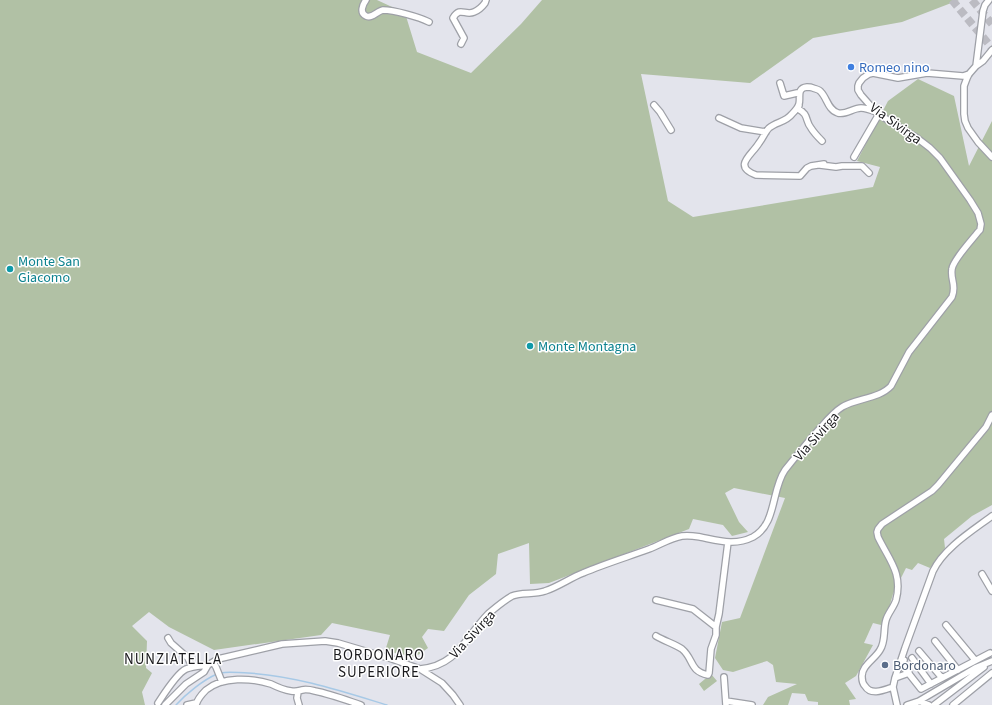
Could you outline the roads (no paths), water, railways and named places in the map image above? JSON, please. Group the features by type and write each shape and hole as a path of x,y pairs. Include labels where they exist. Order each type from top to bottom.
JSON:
{"street":[{"path":"366,0 362,8 363,14 366,16 371,16 381,10 389,10 428,22"},
{"path":"461,44 464,38 453,18 456,13 460,11 469,13 474,12 481,8 486,0"},
{"path":"976,66 982,16 984,7 988,0"},
{"path":"992,50 969,74 966,78 964,86 965,121 978,142 992,157"},
{"name":"Via Sivirga","path":"420,668 437,666 452,656 460,649 492,610 513,596 519,594 545,592 584,572 634,555 681,536 737,542 754,536 763,529 768,521 778,484 782,476 806,444 841,407 882,393 891,386 909,352 952,298 954,288 952,268 980,230 981,221 976,209 952,174 935,153 917,138 878,113 864,99 858,90 859,84 864,77 869,74 876,73 898,78 927,73 963,76 969,74"},
{"path":"780,84 784,96 797,93 799,94"},
{"path":"822,141 811,129 806,115 798,109 800,101 799,94 801,90 806,87 821,92 834,111 838,113 844,113 861,108 878,113 854,157"},
{"path":"799,105 790,117 773,126 766,132 744,163 744,167 756,175 800,176 807,168 824,164"},
{"path":"654,106 660,112 671,130"},
{"path":"718,118 741,128 766,132"},
{"path":"816,165 836,167 862,166 869,172"},
{"path":"893,687 877,691 871,690 866,688 862,679 862,673 865,667 881,648 887,618 894,604 898,589 893,565 878,537 878,529 882,524 935,489 986,427 992,414"},
{"path":"897,705 893,687 905,648 931,576 937,564 948,550 992,516"},
{"path":"656,636 681,648 688,656 692,665 700,673 708,675 711,648 716,635 728,542"},
{"path":"982,574 992,591"},
{"path":"656,600 693,609 716,627"},
{"path":"946,625 975,660"},
{"path":"168,638 171,643 188,658 192,667"},
{"path":"158,703 181,673 192,667 215,664 218,659 282,644 325,641 334,642 420,668 442,683 460,705"},
{"path":"935,642 958,670"},
{"path":"905,648 907,652 902,665 921,689 990,653"},
{"path":"919,651 942,678"},
{"path":"912,658 931,684"},
{"path":"913,705 975,668 992,661"},
{"path":"934,705 992,661"},
{"path":"215,664 222,682"},
{"path":"165,705 186,684 204,672 208,665"},
{"path":"896,678 910,675 921,670"},
{"path":"953,705 992,673"},
{"path":"724,677 726,703 752,705"},
{"path":"188,705 196,704 208,689 222,682 242,679 270,684 291,692 304,690 315,691 361,705"},
{"path":"298,692 297,698 299,705"},
{"path":"907,705 918,701 929,705"}],"waterway":[{"path":"221,673 248,673 284,677 387,705"},
{"path":"176,705 195,688 217,674"}],"tunnel":[{"path":"952,0 992,48"},
{"path":"972,0 992,24"}],"place":[{"name":"Romeo nino","path":"851,67"},
{"name":"Monte San Giacomo","path":"10,269"},
{"name":"Monte Montagna","path":"530,346"},
{"name":"Bordonaro","path":"885,665"}],"district":[{"name":"NUNZIATELLA","path":"173,659"},
{"name":"BORDONARO SUPERIORE","path":"379,664"}]}
